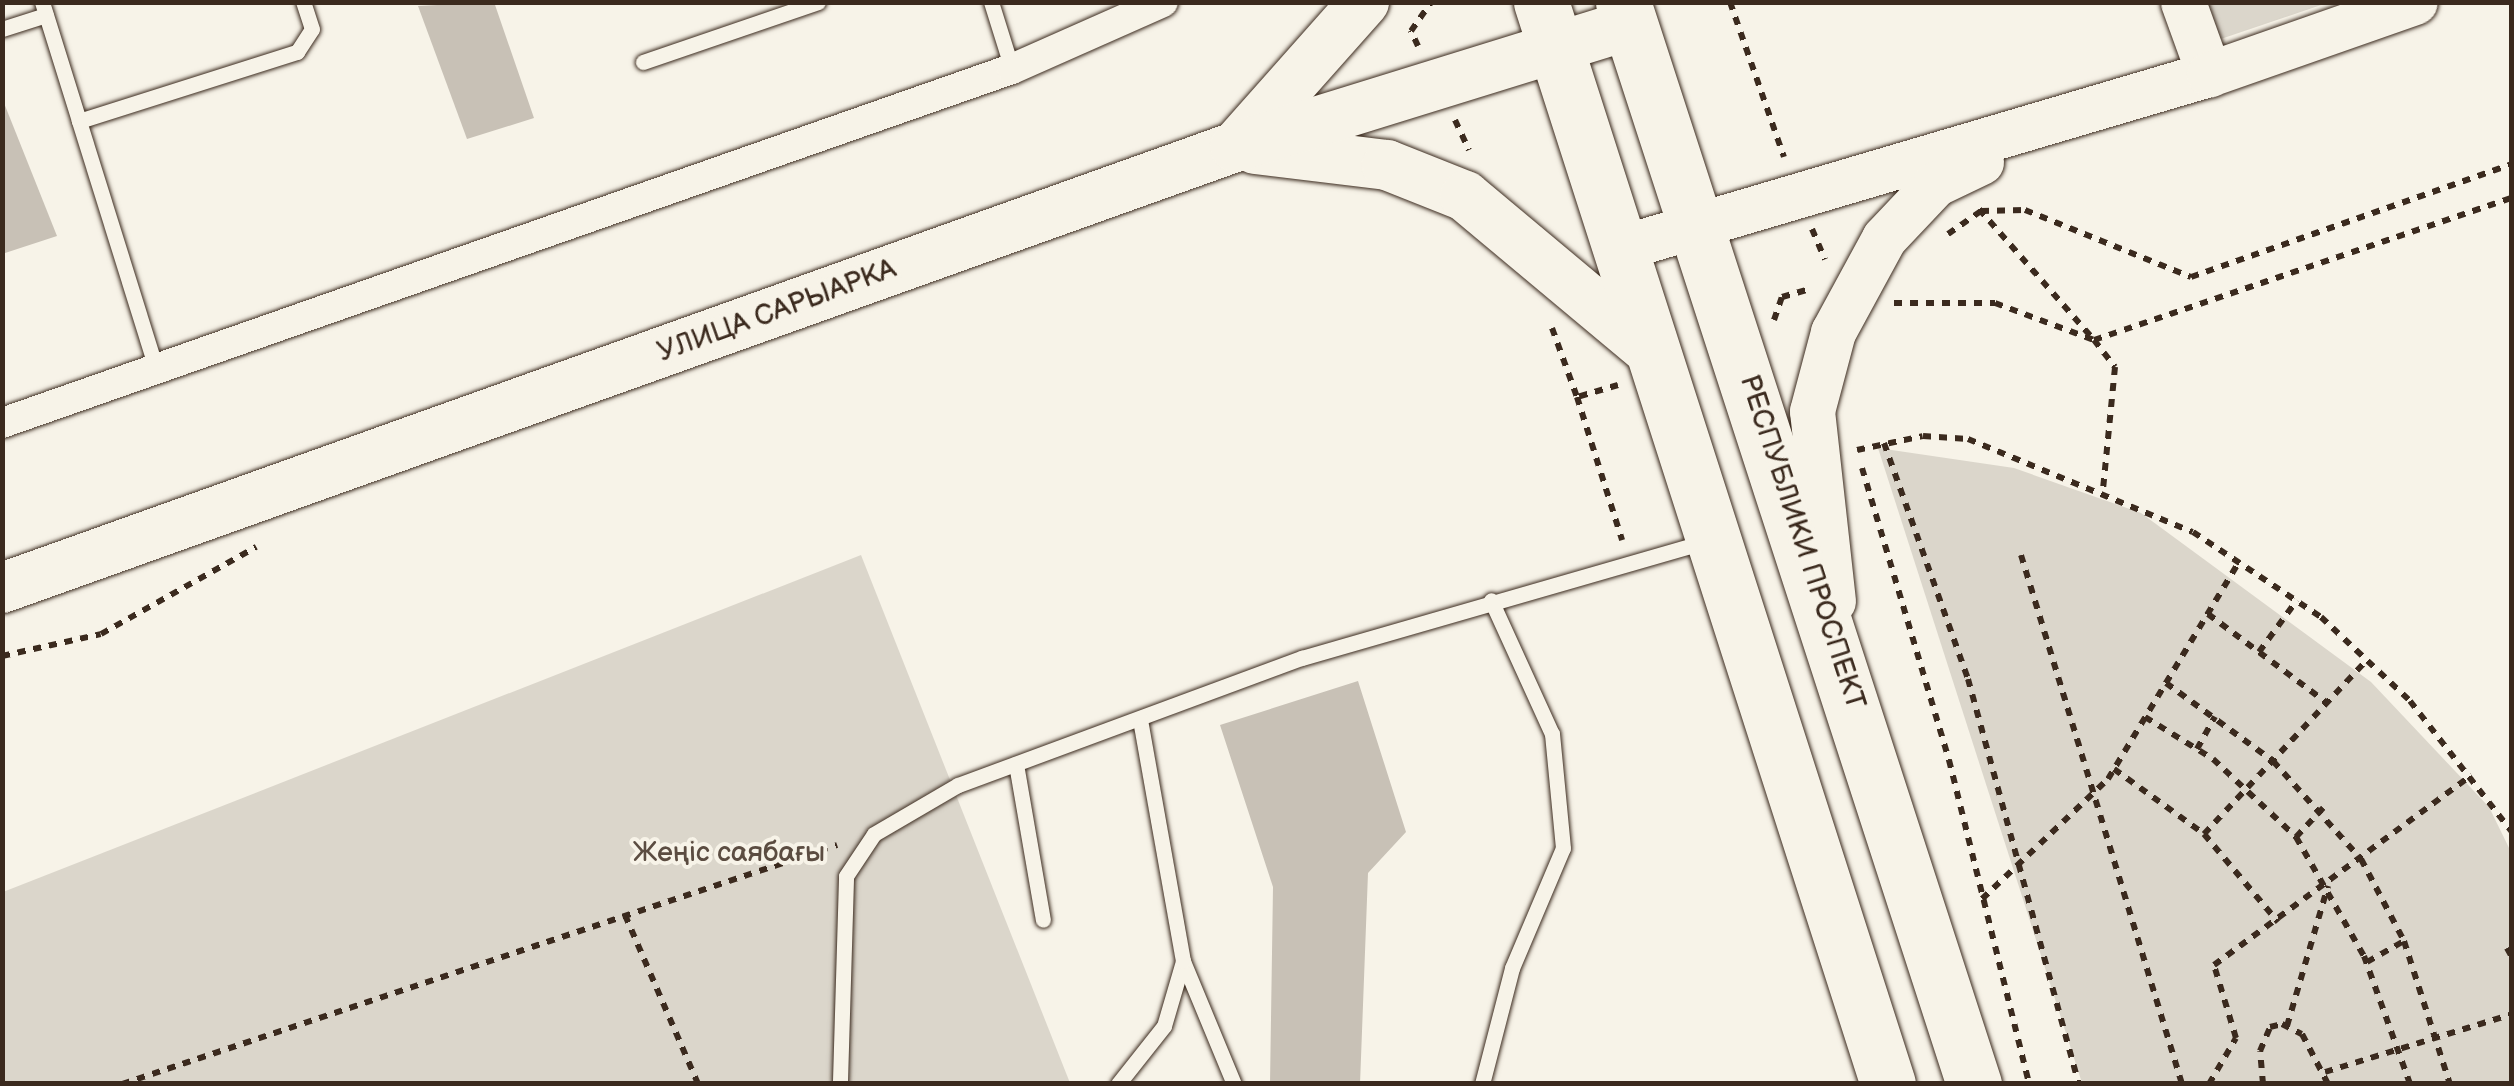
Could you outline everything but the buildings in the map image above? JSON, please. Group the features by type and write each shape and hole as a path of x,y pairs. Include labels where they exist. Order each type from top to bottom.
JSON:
{"highway":[{"name":"РЕСПУБЛИКИ ПРОСПЕКТ","path":"1626,14 1700,224 1974,1084"},
{"path":"1548,24 1888,1084"}],"main road":[{"path":"1235,147 1364,2"},
{"path":"2183,2 2209,74"},
{"path":"1620,248 2209,74 2415,2"},
{"name":"УЛИЦА САРЫАРКА","path":"2,588 1235,147 1548,24 1626,14"},
{"path":"1840,663 1812,412 1834,332 1874,292 1884,238 1948,175 2152,91"},
{"path":"1235,147 1388,165 1465,196 1654,354"}],"street":[{"path":"2,422 1012,70 1163,2"}],"lane":[{"path":"79,121 296,52 312,29 303,2"},
{"path":"643,62 818,2"},
{"path":"991,2 1012,70"},
{"path":"2,29 44,9 155,366"},
{"path":"840,1081 846,876 883,829 958,785 1140,719 1491,600 1714,540"},
{"path":"1482,1084 1512,968 1562,848 1552,734 1491,600"},
{"path":"1140,719 1183,961 1234,1084"},
{"path":"1016,764 1043,920"},
{"path":"1118,1084 1164,1026 1183,961"}],"path":[{"path":"1730,2 1797,195 1834,280 1874,292 1880,305 1996,302 2094,340 2512,198"},
{"path":"1940,239 1981,212 2024,210 2192,277 2512,164"},
{"path":"1948,175 2094,340 2114,368 2104,489"},
{"path":"1858,432 1857,450 1982,899 2029,1084"},
{"path":"1857,450 1884,443 1968,439 2104,489 2240,562 2297,600 2368,660 2472,775 2512,832"},
{"path":"1884,443 1968,680 2079,1084"},
{"path":"2,656 100,634 266,541"},
{"path":"2021,555 2182,1084"},
{"path":"1982,899 2114,769 2240,562"},
{"path":"2259,652 2297,600"},
{"path":"2208,614 2327,703"},
{"path":"2204,834 2368,660"},
{"path":"2166,683 2272,761 2323,808 2361,860 2404,941 2450,1084"},
{"path":"2196,749 2215,717"},
{"path":"2146,718 2248,788 2296,837 2328,884 2367,962 2402,1048 2410,1084"},
{"path":"2114,769 2204,834 2278,922"},
{"path":"2209,1084 2236,1038 2214,965 2278,922 2472,775"},
{"path":"2296,837 2323,808"},
{"path":"122,1084 883,829"},
{"path":"2286,1026 2328,884"},
{"path":"625,915 698,1084"},
{"path":"2367,962 2404,941"},
{"path":"2507,948 2512,957"},
{"path":"2325,1072 2512,1014"},
{"path":"2286,1026 2325,1072 2328,1084"},
{"path":"2262,1084 2260,1050 2270,1027 2286,1026"}],"green space":[{"path":"2189,2 2327,3 2203,45"},
{"path":"1878,448 2014,468 2141,513 2371,682 2489,807 2511,852 2511,1083 2082,1083"},
{"name":"Жеңіс саябағы","path":"861,555 1070,1083 3,1084 3,892"}]}
